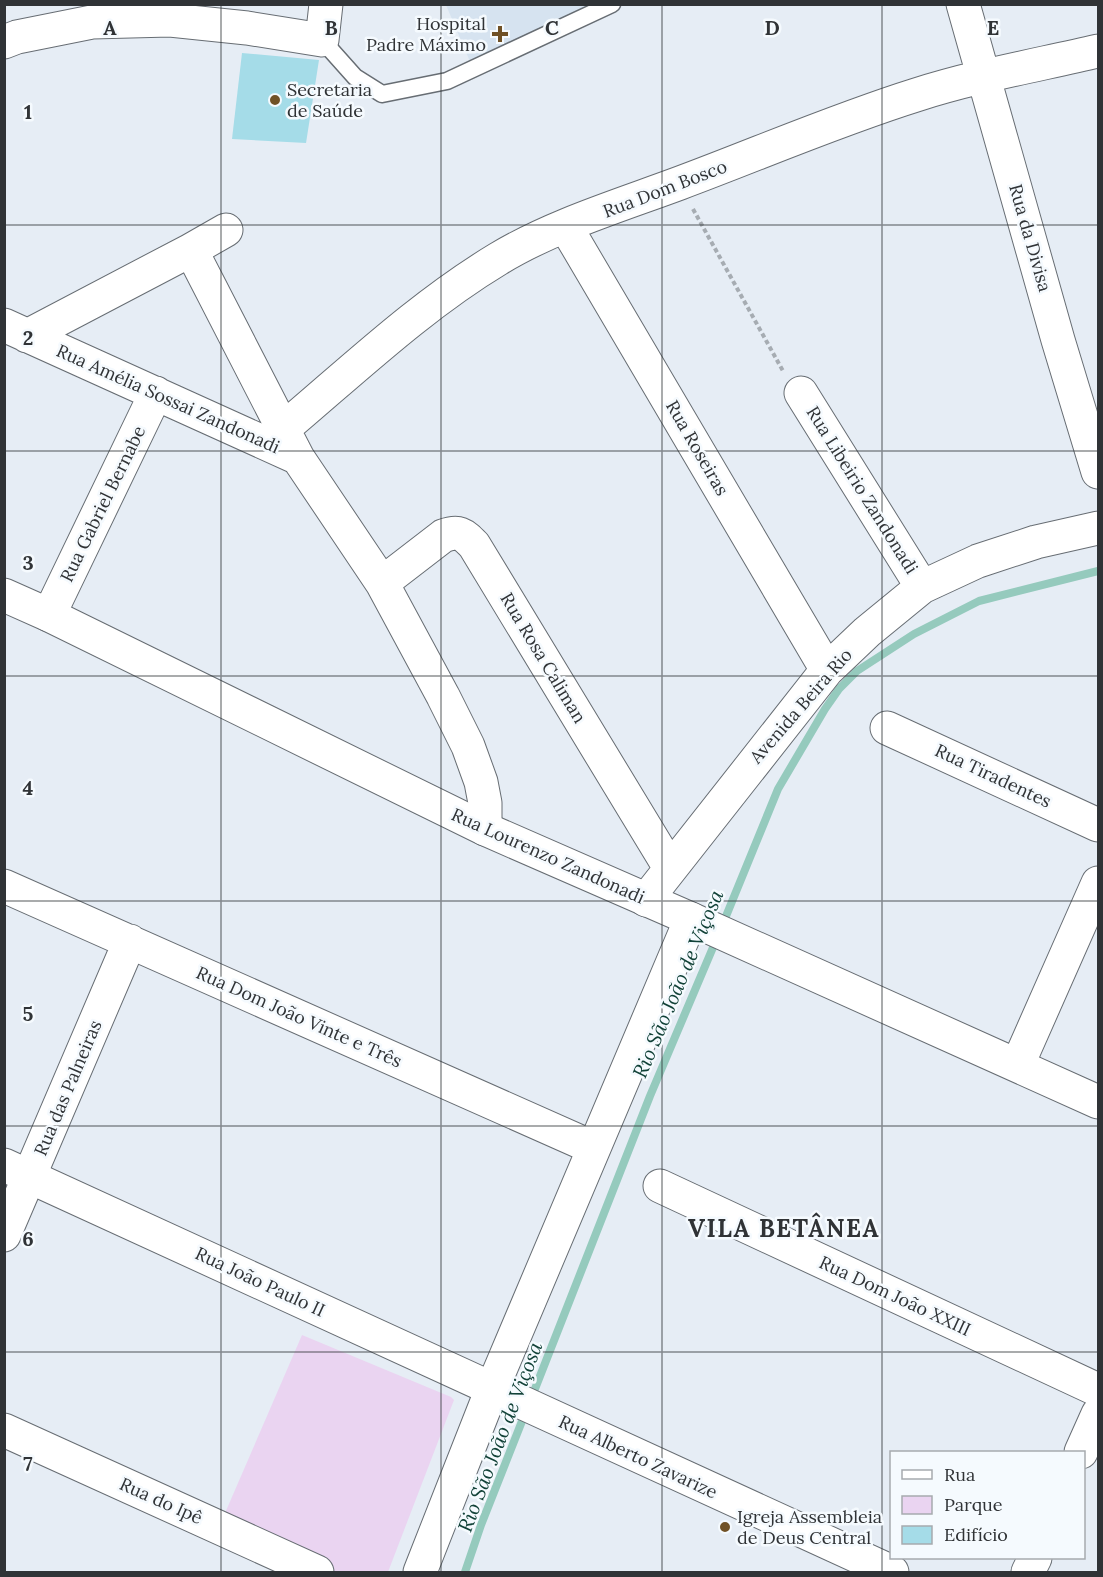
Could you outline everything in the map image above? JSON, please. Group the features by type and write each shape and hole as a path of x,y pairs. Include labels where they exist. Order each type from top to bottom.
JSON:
{"street":[{"path":"4,42 17,37 92,22 170,20 247,28 322,40 326,4"},
{"name":"Rua da Divisa","path":"963,4 1058,340 1098,472"},
{"name":"Rua Dom Bosco","path":"283,429 414,318 458,285 499,258 529,242 916,95 1098,51"},
{"name":"Rua Roseiras","path":"566,227 827,670"},
{"path":"16,331 191,250 225,230"},
{"path":"191,250 298,458 382,584 443,696 468,746 481,782 485,803 485,829"},
{"name":"Rua Amélia Sossai Zandonadi","path":"16,331 298,458"},
{"name":"Rua Libeirio Zandonadi","path":"793,383 922,587"},
{"name":"Rua Gabriel Bernabe","path":"50,615 156,393"},
{"name":"Avenida Beira Rio","path":"646,900 827,670 867,632 922,587 978,561 1036,542 1098,528"},
{"name":"Rua Rosa Caliman","path":"382,584 443,536 453,532 463,534 474,545 670,868"},
{"name":"Rua Lourenzo Zandonadi","path":"4,595 50,615 485,829 1098,1101"},
{"name":"Rua Tiradentes","path":"887,728 1098,825"},
{"path":"1018,1064 1098,883"},
{"name":"Rua Dom João Vinte e Três","path":"4,886 594,1148"},
{"path":"420,1572 503,1394 594,1148 701,924"},
{"name":"Rua das Palneiras","path":"4,1234 17,1171 130,941"},
{"name":"Rua João Paulo II","path":"17,1171 503,1394"},
{"name":"Rua Dom João XXIII","path":"660,1186 1098,1390"},
{"name":"Rua Alberto Zavarize","path":"503,1394 892,1572"},
{"path":"1081,1451 1098,1414"},
{"name":"Rua do Ipê","path":"4,1431 317,1572"}],"lane":[{"path":"322,40 355,78 382,94 447,81 612,4"}],"path":[{"path":"679,184 793,383"}],"shaded area":[{"name":"Hospital Padre Máximo","path":"446,5 613,5 471,64"}],"green space":[{"path":"302,1335 454,1400 388,1572 334,1572 222,1520"}],"building":[{"name":"Secretaria de Saúde","path":"242,53 319,60 306,143 232,139"}],"waterway":[{"name":"Rio São João de Viçosa","path":"722,926 778,789 825,709 839,689 857,671 914,634 979,601 1098,571"},
{"name":"Rio São João de Viçosa","path":"531,1399 650,1096 717,938"},
{"name":"Rio São João de Viçosa","path":"465,1572 526,1411"}],"place":[{"name":"Hospital Padre Máximo","path":"500,34"},
{"name":"Secretaria de Saúde","path":"275,100"},
{"name":"Igreja Assembleia de Deus Central","path":"725,1527"}],"district":[{"name":"VILA BETÂNEA","path":"784,1229"}]}
